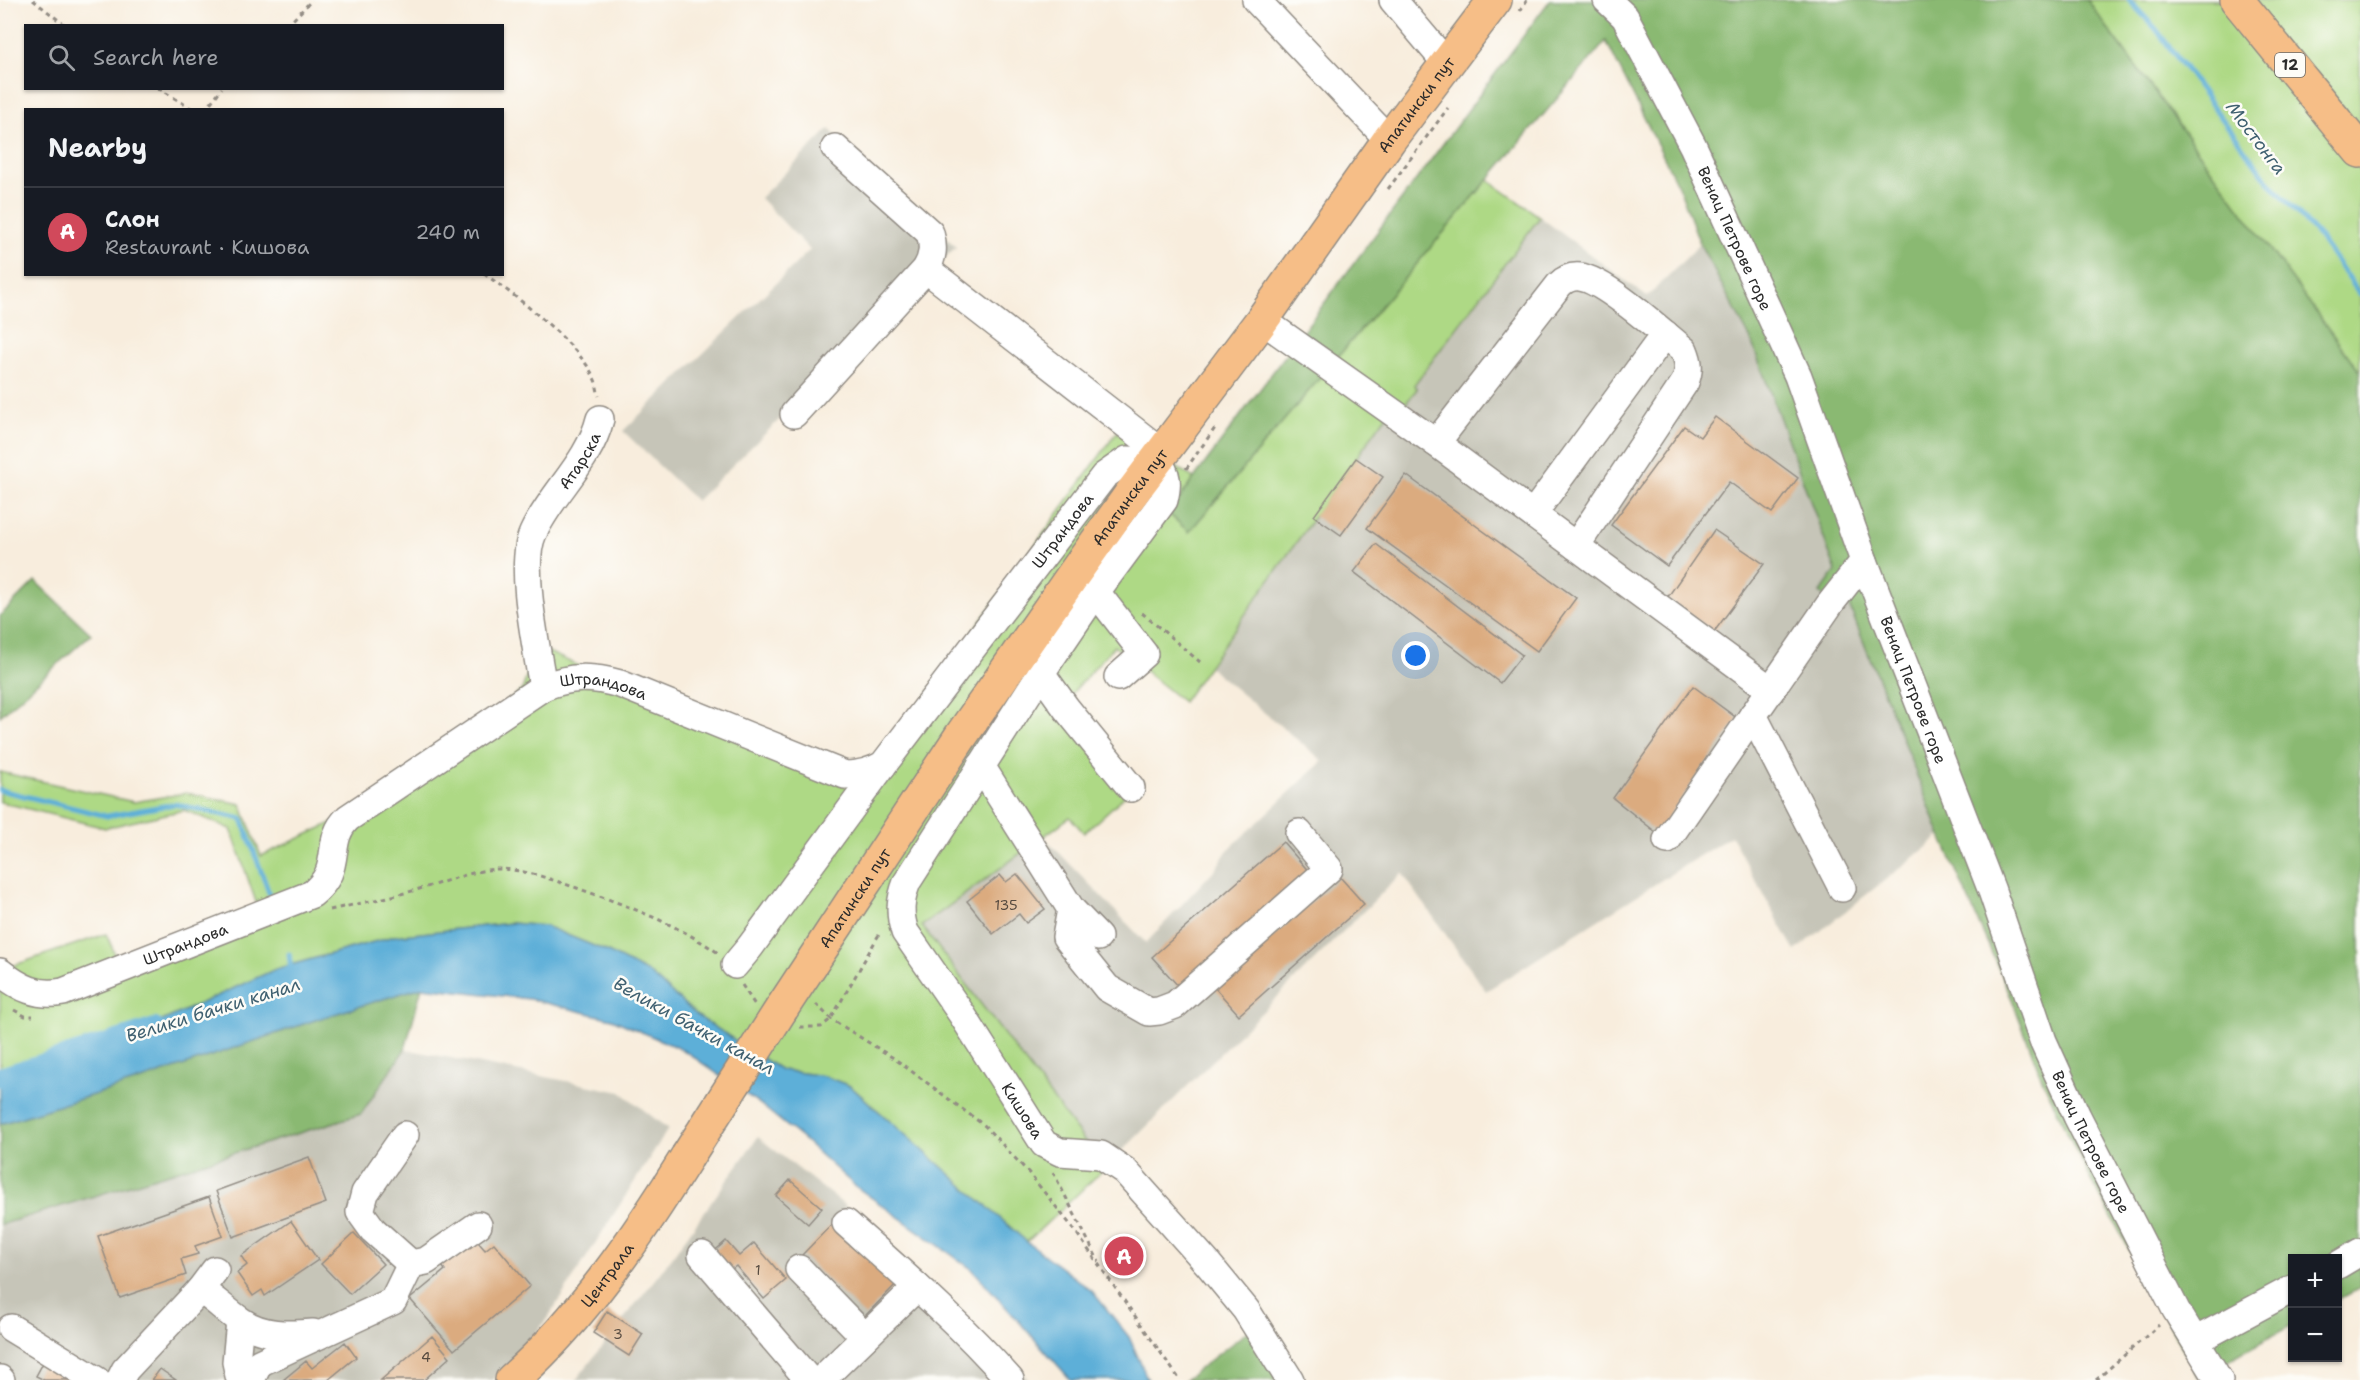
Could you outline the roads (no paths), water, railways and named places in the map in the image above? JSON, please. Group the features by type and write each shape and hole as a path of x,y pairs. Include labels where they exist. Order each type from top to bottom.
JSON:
{"main road":[{"name":"Апатински пут","path":"687,1157 961,736 1128,498 1262,320 1389,141 1495,0"},
{"name":"12","path":"2237,0 2360,151"},
{"name":"Централа","path":"512,1380 559,1333 599,1285 635,1237 687,1157"}],"street":[{"path":"1256,0 1389,141"},
{"path":"1393,0 1447,64"},
{"name":"Венац Петрове горе","path":"1607,0 1625,17 1698,156 1798,376 1864,561 1992,891 2043,1041 2077,1116 2176,1310 2197,1340 2219,1380"},
{"path":"794,414 926,269 932,259 933,245 930,233 835,148"},
{"path":"926,269 1160,457 1166,471 1167,483 1164,500 1096,592 981,766 1071,909 1098,937"},
{"path":"1436,443 1559,285 1565,280 1582,277 1597,283 1684,350 1690,371 1685,382 1576,546"},
{"path":"1262,320 1436,443 1771,690"},
{"path":"1533,514 1665,334"},
{"name":"Атарска","path":"543,687 526,570 528,549 532,535 543,515 595,439 600,419"},
{"name":"Штрандова","path":"0,972 16,985 33,992 50,994 63,992 312,894 325,882 330,873 337,834 340,826 348,818 543,687 563,679 598,678 620,684 845,775 859,775 873,771 884,765 1104,476 1127,460 1160,457"},
{"path":"1667,840 1830,604 1864,561"},
{"path":"1096,592 1144,654 1118,677"},
{"path":"1041,673 1066,708 1131,788"},
{"path":"1753,715 1842,888"},
{"path":"735,965 884,765"},
{"name":"Кишова","path":"981,766 907,882 902,895 900,918 905,932 961,1013 1044,1144 1060,1152 1101,1155 1125,1171 1246,1310 1290,1380"},
{"path":"1071,909 1066,937 1107,988 1149,1012 1159,1011 1174,1005 1329,869 1299,832"},
{"path":"405,1135 365,1192 360,1212 373,1230 411,1263 426,1261 478,1225"},
{"path":"846,1223 987,1354 1010,1380"},
{"path":"2342,1262 2360,1252"},
{"path":"702,1255 809,1380"},
{"path":"251,1380 260,1363 393,1301 411,1263"},
{"path":"799,1269 865,1337"},
{"path":"120,1380 125,1371 207,1280 216,1299 240,1321 255,1329 284,1335 323,1332"},
{"path":"821,1380 917,1287"},
{"path":"2197,1340 2288,1291"},
{"path":"240,1321 236,1362 240,1380"},
{"path":"11,1328 96,1380"}],"water":[{"path":"511,923 545,926 606,951 650,974 699,1017 781,1070 824,1076 850,1086 1027,1242 1092,1291 1129,1337 1148,1380 1071,1380 973,1270 855,1186 761,1105 685,1051 612,1019 529,999 422,987 0,1124 0,1079 127,1037 276,969 395,936"}],"waterway":[{"name":"Мостонга","path":"2129,0 2156,29 2265,177 2320,238 2360,294"},
{"name":"Мостонга","path":"0,790 107,816 175,804 242,819 269,893"},
{"name":"Мостонга","path":"289,954 291,970"},
{"name":"Велики бачки канал","path":"0,1077 155,1028"}],"place":[{"name":"Слон","path":"1124,1256"}]}
